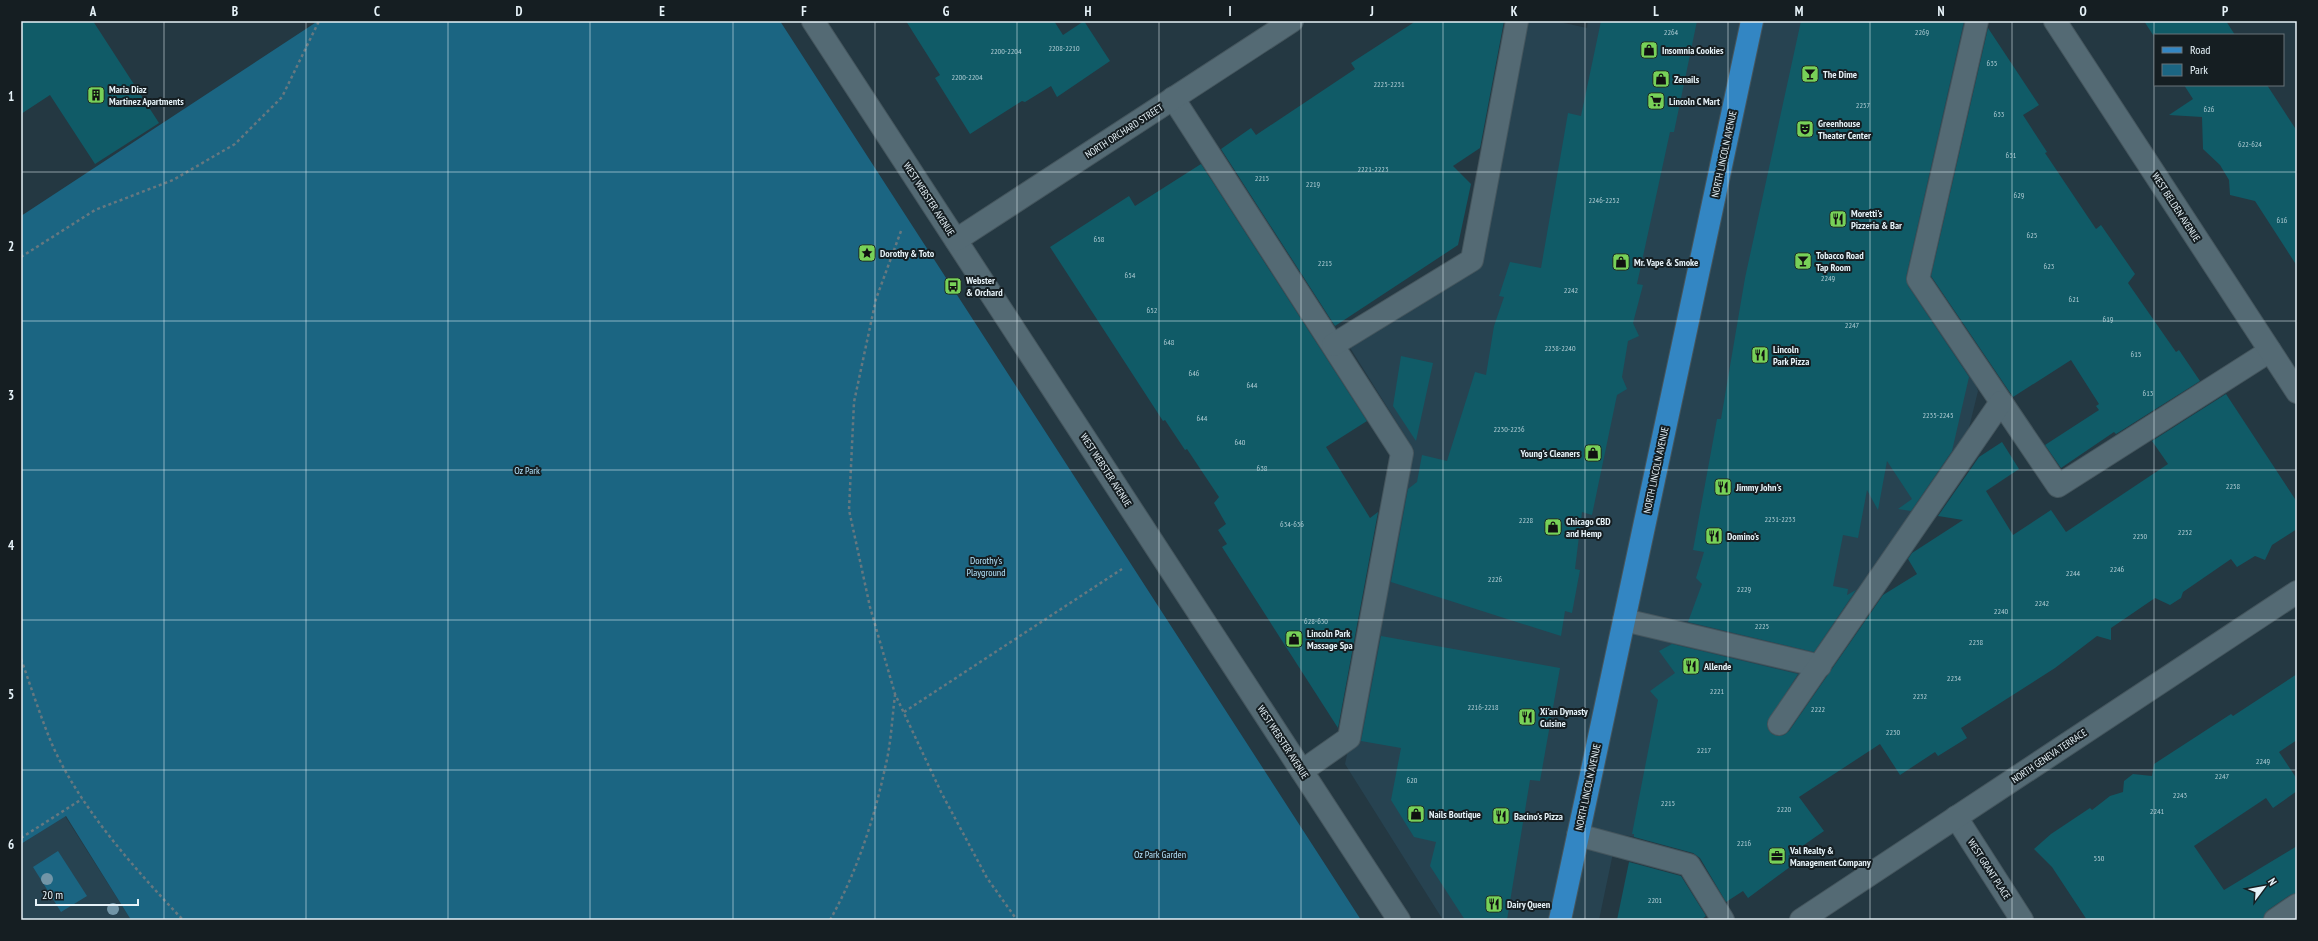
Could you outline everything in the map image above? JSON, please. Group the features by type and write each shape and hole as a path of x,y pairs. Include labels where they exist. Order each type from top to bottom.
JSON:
{"main road":[{"name":"NORTH LINCOLN AVENUE","path":"1560,920 1752,21"}],"street":[{"name":"NORTH ORCHARD STREET","path":"956,240 1292,21"},
{"path":"1333,345 1472,260 1517,21"},
{"path":"1977,21 1918,279 2058,486 2270,351"},
{"name":"WEST BELDEN AVENUE","path":"2055,21 2297,392"},
{"name":"WEST WEBSTER AVENUE","path":"818,23 956,240 1399,920"},
{"path":"1173,98 1402,453 1349,738 1302,771"},
{"path":"1779,724 2001,402"},
{"name":"NORTH GENEVA TERRACE","path":"1801,920 2297,592"},
{"path":"1624,620 1820,666"},
{"name":"WEST GRANT PLACE","path":"1956,818 2022,920"},
{"path":"1578,835 1689,865 1723,920"},
{"path":"2275,920 2297,905"}],"path":[{"path":"21,257 95,210 173,180 235,144 282,97 319,21"},
{"path":"901,231 876,299 854,402 849,510 870,607 895,694 940,792 980,864 1017,920"},
{"path":"904,712 1122,569"},
{"path":"21,659 52,743 82,799 117,844 183,920"},
{"path":"830,920 841,900 867,834 886,767 895,694"},
{"path":"21,838 82,799"}],"shaded area":[{"path":"1527,21 1555,21 1587,28 1588,21 1967,21 1913,271 1969,365 1978,391 1968,432 1767,729 1697,847 1617,834 1599,920 1443,920 1345,764 1414,450 1349,346 1481,262"},
{"path":"65,816 131,920 21,920 21,844"}],"green space":[{"name":"Oz Park","path":"318,21 780,21 1361,920 131,920 66,816 21,844 21,216"},
{"path":"58,851 87,896 61,912 33,867"}],"building":[{"name":"Maria Diaz Martinez Apartments","path":"21,21 93,21 159,123 95,164 50,95 21,114"},
{"path":"906,21 1054,21 1063,35 1084,21 1110,61 1057,97 1051,86 1025,102 1022,101 970,134 935,78 940,75"},
{"path":"1416,21 1504,21 1480,148 1453,166 1471,184 1458,245 1335,326 1221,149 1251,128 1256,135 1355,69 1351,63"},
{"path":"1601,21 1697,21 1674,132 1670,132 1637,284 1643,285 1633,323 1639,336 1628,341 1622,377 1627,389 1617,395 1592,515 1582,512 1575,569 1580,570 1572,613 1565,611 1561,636 1391,582 1408,489 1417,482 1422,455 1447,461 1475,372 1486,375 1494,326 1504,297 1499,296 1510,262 1541,268 1568,113 1581,116"},
{"path":"1801,21 1964,21 1906,277 1908,286 1969,377 1952,451 1911,511 1898,509 1912,499 1887,461 1878,510 1867,490 1858,538 1843,535 1833,586 1848,589 1847,595 1856,590 1814,652 1688,622 1702,584 1696,578 1704,552 1693,550 1717,419 1721,419 1745,278"},
{"path":"2144,21 2226,21 2234,34 2154,34 2154,36"},
{"path":"1988,28 2039,105 2023,115 2047,152 2045,153 2096,229 2101,225 2135,274 2128,283 2176,352 2179,350 2200,381 2116,434 2114,432 2061,468 2045,445 2099,410 2096,406 2099,404 2071,360 2013,397 1931,276"},
{"path":"2185,86 2268,86 2297,131 2297,266 2255,201 2230,195 2229,180 2220,165 2203,149 2202,117 2169,115 2193,99"},
{"path":"1201,164 1367,421 1326,447 1370,518 1378,512 1338,728 1222,547 1227,544 1218,530 1226,524 1214,503 1219,497 1187,449 1185,450 1165,420 1163,421 1050,247 1129,196 1135,206"},
{"path":"1401,356 1433,363 1416,441 1393,406"},
{"path":"2226,394 2297,502 2297,529 2272,545 2265,560 2255,556 2237,567 2231,559 2183,592 2181,598 2170,605 2155,598 2111,628 2111,640 2097,636 2055,668 1961,728 1967,738 1938,756 1935,752 1900,775 1880,744 1799,797 1824,831 1788,856 1794,864 1748,898 1743,891 1726,902 1700,858 1693,853 1634,837 1634,834 1632,834 1658,700 1650,691 1675,673 1659,651 1672,644 1798,674 1767,723 1768,729 1772,734 1778,736 1784,735 1789,731 1883,595 1917,574 1908,559 1912,553 1963,520 1938,516 1979,457 2002,442 2019,469 1986,491 2013,535 2051,510 2066,532 2168,464 2152,441"},
{"path":"1381,636 1560,668 1540,781 1530,780 1507,920 1465,920 1430,866 1436,842 1414,837 1391,800 1401,748 1361,741"},
{"path":"2297,674 2297,740 2279,752 2297,779 2297,791 2273,808 2266,798 2194,846 2224,890 2297,846 2297,893 2290,895 2268,910 2263,920 2087,920 2052,867 2034,849 2051,834 2090,808 2092,810 2110,796 2123,792 2124,781 2133,774 2152,776 2154,764 2231,714 2233,716"},
{"path":"1629,862 1681,876 1706,916 1701,920 1617,920"}],"place":[{"name":"Insomnia Cookies","path":"1649,50"},
{"name":"The Dime","path":"1810,74"},
{"name":"Zenails","path":"1661,79"},
{"name":"Maria Diaz Martinez Apartments","path":"96,95"},
{"name":"Lincoln C Mart","path":"1656,101"},
{"name":"Greenhouse Theater Center","path":"1805,129"},
{"name":"Moretti's Pizzeria & Bar","path":"1838,219"},
{"name":"Dorothy & Toto","path":"867,253"},
{"name":"Tobacco Road Tap Room","path":"1803,261"},
{"name":"Mr. Vape & Smoke","path":"1621,262"},
{"name":"Webster & Orchard","path":"953,286"},
{"name":"Lincoln Park Pizza","path":"1760,355"},
{"name":"Young's Cleaners","path":"1593,453"},
{"name":"Jimmy John's","path":"1723,487"},
{"name":"Chicago CBD and Hemp","path":"1553,527"},
{"name":"Domino's","path":"1714,536"},
{"name":"Lincoln Park Massage Spa","path":"1294,639"},
{"name":"Allende","path":"1691,666"},
{"name":"Xi'an Dynasty Cuisine","path":"1527,717"},
{"name":"Nails Boutique","path":"1416,814"},
{"name":"Bacino's Pizza","path":"1501,816"},
{"name":"Val Realty & Management Company","path":"1777,856"},
{"name":"Dairy Queen","path":"1494,904"}],"park label":[{"name":"Dorothy's Playground","path":"986,566"},
{"name":"Oz Park Garden","path":"1160,854"}]}
